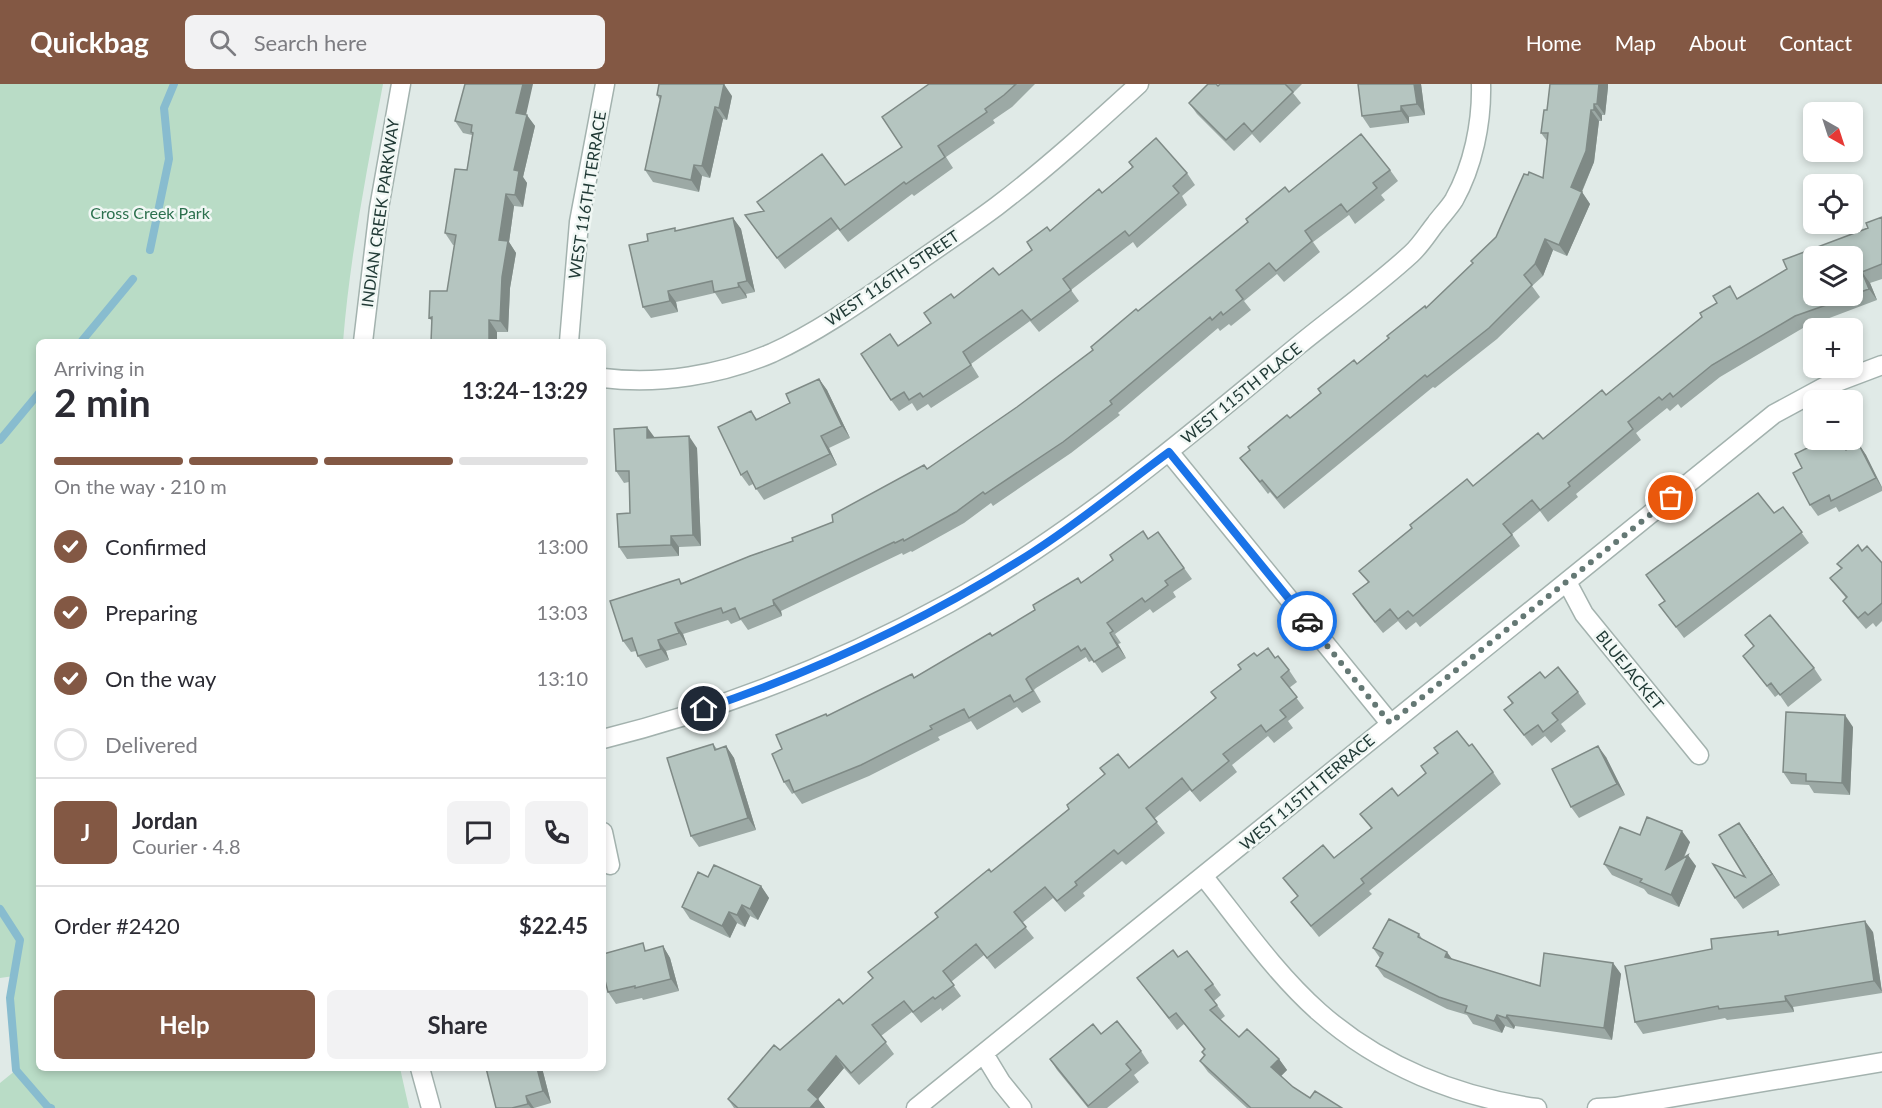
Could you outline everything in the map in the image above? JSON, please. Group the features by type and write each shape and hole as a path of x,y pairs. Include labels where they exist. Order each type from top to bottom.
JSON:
{"street":[{"name":"INDIAN CREEK PARKWAY","path":"363,339 379,208 401,84"},
{"name":"WEST 116TH TERRACE","path":"568,339 579,222 605,84"},
{"name":"WEST 116TH STREET","path":"606,378 672,379 723,369 772,353 825,324 867,298 997,206 1083,136 1139,84"},
{"name":"WEST 115TH PLACE","path":"606,738 686,716 757,691 856,649 949,603 1035,551 1169,452 1413,252 1454,200 1471,160 1482,108 1481,84"},
{"name":"WEST 115TH TERRACE","path":"916,1108 1774,414 1824,387 1882,367"},
{"path":"1169,452 1390,723"},
{"name":"BLUEJACKET","path":"1567,582 1584,614 1699,755"},
{"path":"606,846 610,865"},
{"path":"1204,877 1283,975 1319,1012 1365,1047 1418,1076 1473,1096 1536,1108"},
{"path":"984,1054 1001,1082 1022,1108"},
{"path":"1597,1108 1615,1107 1882,1062"},
{"path":"421,1071 431,1108"}],"green space":[{"name":"Cross Creek Park","path":"0,84 383,84 365,180 343,339 36,339 36,1071 401,1071 409,1108 0,1108 0,1083 16,1070 10,998 14,976 0,978"}],"building":[{"path":"465,84 523,84 516,113 527,115 514,170 519,171 515,195 506,194 499,240 508,241 502,277 500,321 489,320 489,339 431,339 430,291 447,291 456,235 445,233 455,169 467,170 473,133 471,132 472,125 455,121"},
{"path":"659,84 724,84 719,108 715,107 702,166 694,165 691,180 645,170 661,96 657,95"},
{"path":"929,84 1016,84 985,109 987,112 938,146 945,157 906,184 904,182 840,230 831,218 777,258 745,215 764,211 757,202 822,154 845,185 902,147 882,117"},
{"path":"1208,84 1218,86 1220,84 1285,84 1293,92 1252,132 1244,123 1226,140 1189,103"},
{"path":"1358,84 1414,84 1417,104 1401,106 1401,111 1362,116"},
{"path":"1550,84 1599,84 1597,104 1594,104 1594,110 1591,110 1586,151 1571,187 1582,192 1559,245 1545,239 1535,264 1524,275 1532,285 1489,328 1427,377 1425,375 1277,498 1240,458 1250,450 1248,447 1287,415 1290,418 1321,393 1318,389 1354,360 1357,364 1389,338 1387,336 1425,306 1426,308 1473,263 1471,261 1496,237 1524,174 1528,175 1529,172 1543,178 1548,133 1541,133"},
{"path":"1361,134 1390,170 1373,183 1377,188 1347,212 1341,204 1305,231 1312,241 1276,271 1269,263 1236,290 1243,299 1223,315 1221,312 1212,320 1210,317 1110,401 1112,404 1063,442 985,494 983,492 956,512 904,541 903,539 894,542 773,600 774,605 740,619 735,608 723,613 721,608 675,623 679,633 658,640 661,649 638,656 632,638 623,641 610,601 679,579 681,584 793,541 792,538 833,522 832,515 924,465 927,469 1017,407 1093,350 1091,347 1248,222 1246,219 1285,187 1289,192"},
{"path":"1156,138 1187,173 1173,186 1179,193 1129,236 1125,231 1063,279 1071,290 1031,320 1022,310 963,352 971,365 923,397 920,393 909,400 904,392 891,400 861,354 890,334 898,346 931,323 924,313 951,294 954,298 993,268 999,275 1032,250 1027,242 1047,227 1050,231 1099,189 1102,193 1133,167 1129,162"},
{"path":"1882,217 1882,264 1863,272 1863,246 1820,246 1852,234 1863,234 1863,230 1868,228 1866,223"},
{"path":"733,218 747,281 738,283 739,287 714,292 712,281 668,291 670,301 643,307 629,245 648,241 647,234 675,228 675,231"},
{"path":"1803,252 1803,306 1824,306 1795,316 1712,365 1673,397 1670,393 1662,400 1659,397 1628,422 1633,429 1568,483 1570,486 1540,510 1532,500 1503,524 1512,535 1413,616 1408,611 1398,619 1390,609 1375,622 1353,594 1369,582 1359,571 1412,528 1410,525 1467,479 1473,486 1538,433 1543,439 1602,390 1606,395 1702,317 1700,313 1717,303 1713,296 1730,286 1737,299 1787,269 1783,260"},
{"path":"1863,274 1869,289 1863,291"},
{"path":"819,379 842,426 821,436 830,454 756,489 747,471 741,475 718,427 751,411 756,420 790,403 786,394"},
{"path":"647,427 647,438 689,436 693,535 671,536 671,545 619,547 617,514 630,513 629,471 616,471 614,429"},
{"path":"1803,450 1862,450 1876,478 1831,501 1829,495 1810,505 1793,473 1802,468 1795,454"},
{"path":"1758,493 1774,513 1783,507 1802,532 1676,627 1659,605 1665,601 1646,575"},
{"path":"1143,531 1148,539 1158,532 1184,568 1165,581 1168,585 1145,602 1142,598 1107,623 1113,631 1110,633 1118,647 1094,662 1085,648 1081,651 1078,646 1028,677 1026,679 1033,691 1014,702 1010,695 969,718 964,709 930,726 932,729 861,765 794,792 789,780 784,782 772,754 782,749 776,735 826,714 827,716 912,674 914,678 990,633 992,636 1035,610 1033,605 1078,578 1081,583 1113,560 1110,555"},
{"path":"1858,545 1862,551 1867,546 1882,563 1882,603 1868,615 1865,612 1858,618 1843,601 1847,597 1830,578 1842,568 1837,564"},
{"path":"1770,615 1814,668 1780,695 1771,683 1767,686 1743,656 1754,646 1745,635"},
{"path":"1268,648 1275,658 1278,656 1289,670 1281,677 1297,697 1280,710 1286,717 1266,732 1261,725 1223,754 1229,761 1192,791 1182,778 1146,808 1157,822 1118,854 1114,850 1075,882 1077,885 1057,901 1045,887 1014,912 1026,927 987,958 976,944 943,971 954,985 913,1012 904,1001 872,1025 886,1042 851,1073 836,1056 808,1090 818,1099 810,1108 738,1108 728,1099 774,1045 780,1050 839,999 843,1004 873,978 868,972 938,917 935,913 989,869 991,872 1069,809 1067,805 1105,774 1100,768 1118,754 1129,768 1216,698 1211,692 1241,669 1238,665 1254,653 1257,656"},
{"path":"1558,667 1578,692 1552,713 1558,720 1543,732 1538,725 1524,735 1504,710 1513,703 1508,697 1540,672 1545,678"},
{"path":"1786,712 1845,715 1842,783 1806,781 1806,774 1783,772"},
{"path":"1457,731 1469,746 1472,744 1493,772 1361,879 1364,883 1311,926 1291,902 1298,896 1283,878 1323,845 1334,858 1372,828 1360,814 1392,788 1398,796 1426,773 1421,766 1438,753 1434,748"},
{"path":"713,744 715,750 726,746 748,818 691,836 667,758"},
{"path":"1598,746 1617,784 1571,807 1552,769"},
{"path":"1647,817 1682,831 1666,869 1688,855 1671,895 1640,882 1642,879 1604,864 1620,827 1640,835"},
{"path":"1739,823 1772,874 1735,898 1713,864 1745,877 1719,835"},
{"path":"714,865 761,886 750,909 742,905 737,915 729,912 722,926 682,907 698,872 708,877"},
{"path":"1389,919 1447,952 1445,957 1540,986 1544,953 1613,963 1604,1028 1507,1015 1506,1018 1497,1015 1494,1021 1465,1012 1467,1006 1439,997 1376,966 1383,953 1373,948"},
{"path":"1865,921 1874,981 1785,996 1786,1001 1719,1009 1718,1006 1635,1022 1625,966 1712,949 1711,939 1778,931 1778,935"},
{"path":"643,943 645,951 663,946 671,979 608,992 606,953"},
{"path":"1173,950 1178,957 1187,951 1213,984 1205,990 1217,1005 1210,1010 1239,1037 1247,1029 1279,1059 1271,1067 1293,1087 1310,1098 1315,1091 1342,1108 1251,1108 1200,1061 1205,1055 1202,1052 1205,1049 1176,1013 1169,1018 1137,978"},
{"path":"1117,1021 1141,1051 1126,1064 1131,1070 1088,1106 1050,1059 1093,1024 1101,1034"},
{"path":"487,1071 538,1071 543,1091 526,1096 528,1104 512,1108 496,1108"}],"waterway":[{"path":"150,250 169,159 164,108 174,84"},
{"path":"83,339 133,279"},
{"path":"0,440 36,397"},
{"path":"0,909 20,940 10,998 16,1070 51,1108"}],"way so far":[{"path":"1307,621 1390,723 1671,498"}],"route":[{"path":"704,709 757,691 856,649 949,603 1035,551 1169,452 1307,621"}]}
